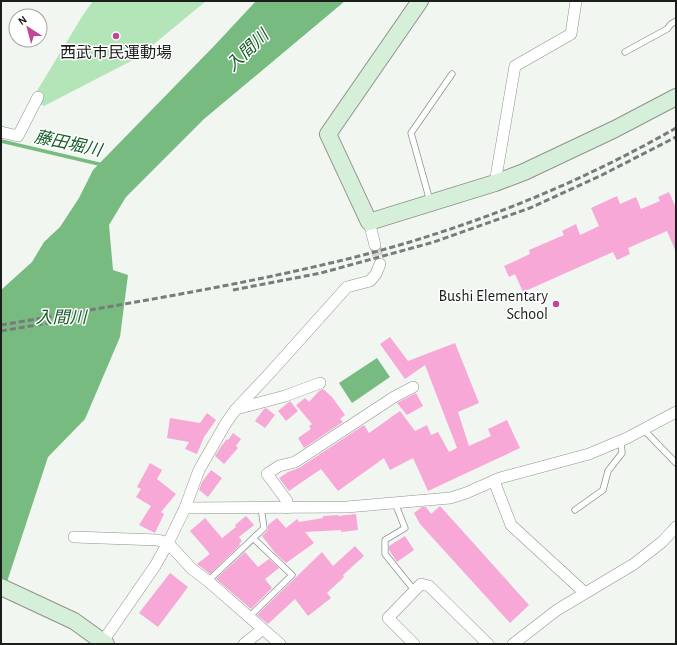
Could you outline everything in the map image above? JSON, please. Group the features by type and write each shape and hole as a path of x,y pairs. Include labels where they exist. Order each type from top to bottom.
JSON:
{"street":[{"path":"375,246 369,222 328,134 420,1"},
{"path":"495,183 515,66 571,34 576,1"},
{"path":"1,132 18,136 38,97"},
{"path":"369,222 495,183 524,172 615,129 676,97"},
{"path":"1,587 74,621 104,643 168,543 185,508 199,470 226,422 236,409 347,288 370,281 374,278 380,264"},
{"path":"236,409 285,396 320,383"},
{"path":"286,508 287,501 267,474 279,466 295,462 394,397 413,387"},
{"path":"185,508 347,507 450,498 466,493 494,480 589,454 621,440 676,412"},
{"path":"494,480 512,525 585,593"},
{"path":"514,644 557,610 634,564 662,542 676,527"},
{"path":"74,537 158,540 168,543 192,569 208,581 280,644"},
{"path":"414,644 388,618 421,584 429,586 488,644"},
{"path":"244,644 264,629"}],"lane":[{"path":"625,52 667,29 671,24 676,22"},
{"path":"431,203 411,133 452,74"},
{"path":"643,429 676,463"},
{"path":"575,510 603,490 608,471 622,453 621,440"},
{"path":"395,503 404,528 385,540 385,554 414,590"},
{"path":"208,581 264,528 261,508"},
{"path":"249,617 292,575 254,539"}],"shaded area":[{"name":"西武市民運動場","path":"93,1 206,1 137,58 44,106 32,99"}],"water":[{"name":"入間川","path":"256,1 345,1 204,119 126,197 109,225 113,270 128,275 120,337 85,419 48,457 1,600 1,290 32,262 44,242 60,227 79,198 93,170"},
{"path":"377,358 390,377 352,403 339,383"}],"building":[{"path":"669,192 676,208 676,252 667,231 628,248 630,254 617,260 613,252 523,292 515,274 509,277 504,266 530,254 529,250 564,235 562,231 576,224 580,235 599,226 591,208 617,196 620,204 636,197 641,209 660,201 658,197"},
{"path":"390,337 408,361 455,343 479,403 458,412 469,446 491,436 488,429 507,420 520,448 428,491 413,458 390,470 384,458 338,491 321,469 289,491 279,478 288,472 299,468 364,425 369,433 400,411 415,431 427,425 431,435 438,432 449,452 457,448 425,365 405,379 380,344"},
{"path":"323,389 332,397 345,415 340,419 343,422 304,448 298,438 311,429 309,426 312,424 296,405 305,398 309,402 319,391"},
{"path":"416,393 423,406 407,415 397,403"},
{"path":"290,401 298,411 286,421 278,411"},
{"path":"266,408 275,415 265,428 255,421"},
{"path":"207,413 216,420 204,437 197,454 185,449 189,442 167,438 170,418 200,423"},
{"path":"233,433 241,439 236,446 238,448 224,464 215,456"},
{"path":"150,463 162,470 157,479 176,494 161,512 164,514 155,533 139,525 151,506 136,497 141,489 137,487"},
{"path":"211,470 222,478 208,497 199,490 202,482"},
{"path":"440,506 529,605 510,623 420,524 414,513 422,507 426,507 431,514"},
{"path":"356,514 358,530 341,532 341,530 305,532 314,543 286,563 276,554 262,536 268,530 268,525 277,518 286,528 297,519 299,522 323,518 323,516"},
{"path":"246,516 254,525 239,537 242,541 239,544 240,545 210,574 197,564 210,554 190,531 205,518 222,538 236,527 235,525"},
{"path":"405,536 414,550 397,562 389,550 389,546"},
{"path":"355,546 364,556 343,575 344,577 327,593 331,598 308,616 295,599 268,624 257,615 322,552 333,566"},
{"path":"245,552 258,567 269,559 279,568 265,579 272,588 251,609 216,579"},
{"path":"170,573 188,587 158,627 139,613"}],"waterway":[{"name":"藤田堀川","path":"1,141 103,165"}],"tunnel":[{"path":"375,245 380,264"}],"railway":[{"path":"1,325 230,285 327,264 390,248 495,213 557,188 647,144 676,128"},
{"path":"233,290 321,273 434,242 530,208 602,175 676,137"},
{"path":"1,331 48,323"}],"place":[{"name":"西武市民運動場","path":"116,36"},
{"name":"Bushi Elementary School","path":"556,304"}]}
